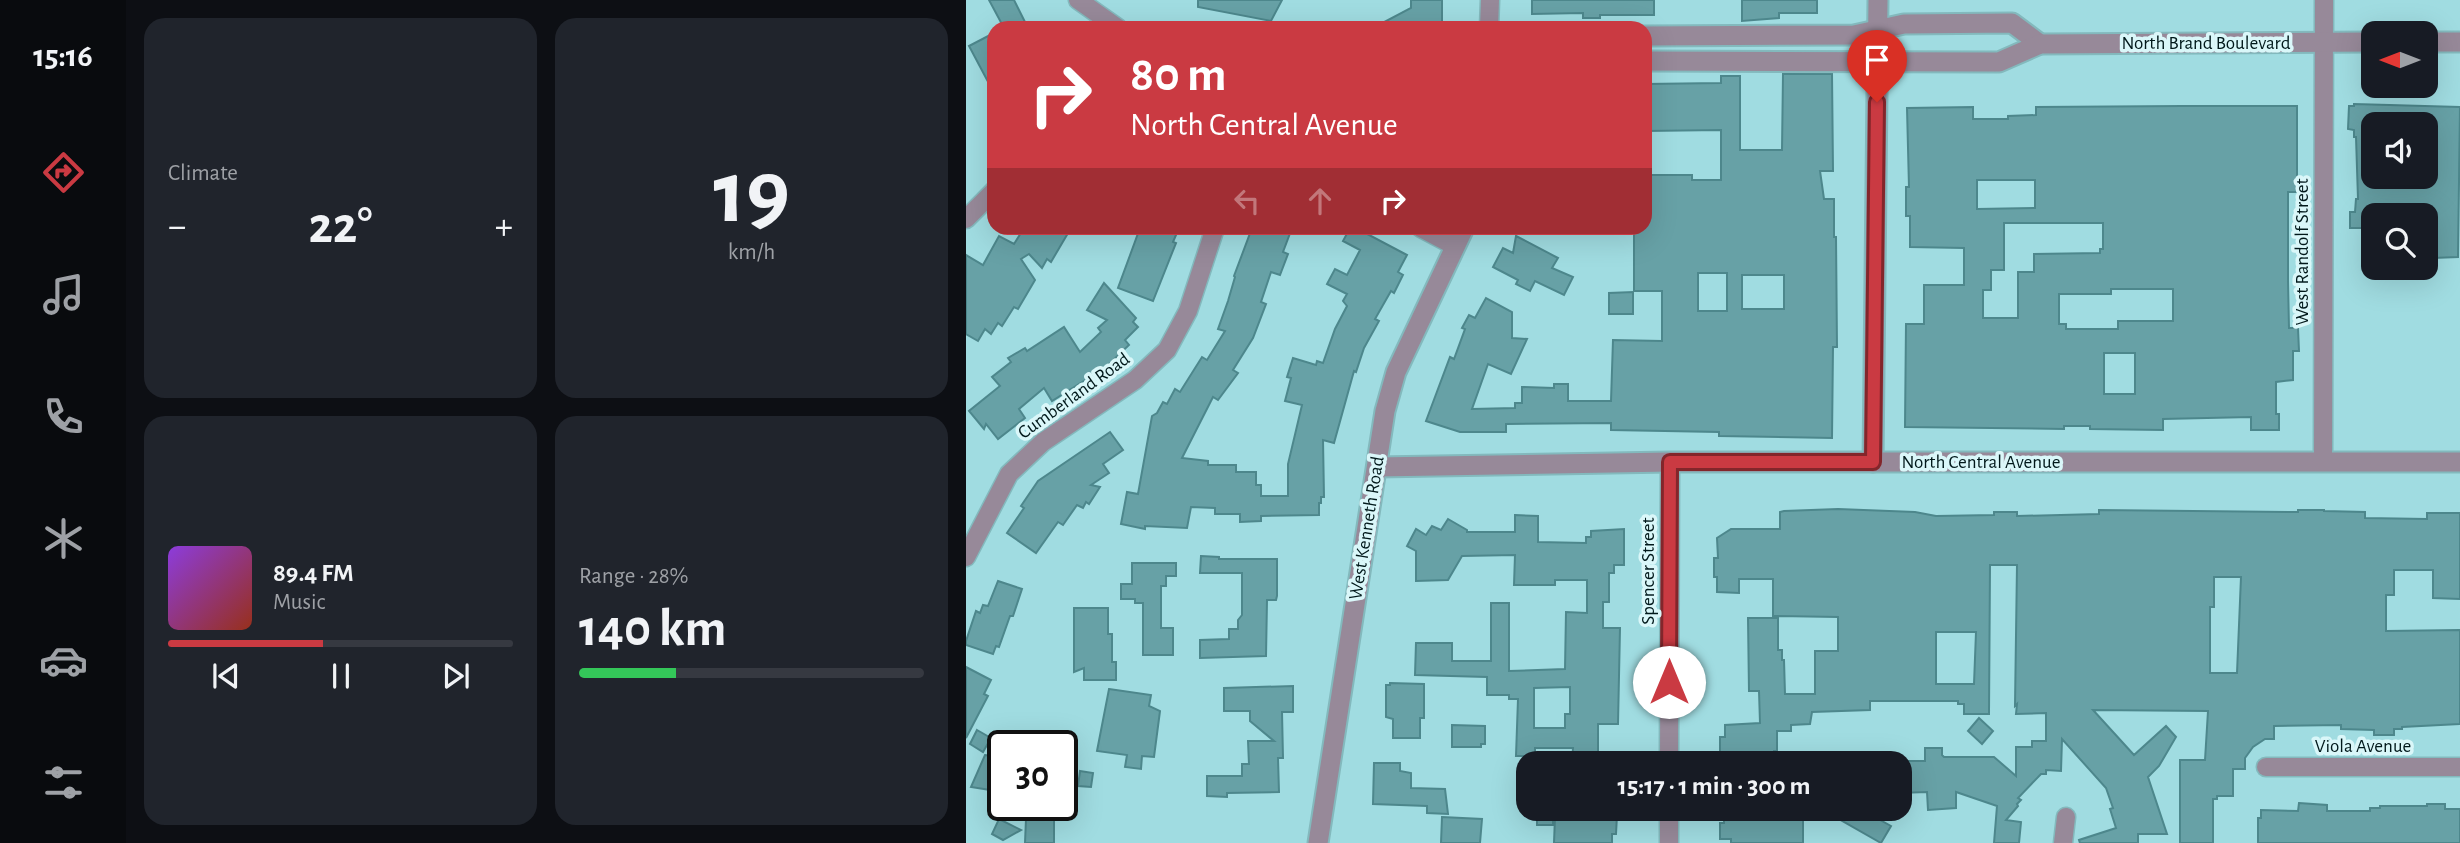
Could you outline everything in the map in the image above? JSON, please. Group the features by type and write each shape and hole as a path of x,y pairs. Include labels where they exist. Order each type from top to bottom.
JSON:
{"street":[{"path":"1077,0 1108,21"},
{"path":"1489,21 1490,0"},
{"path":"1873,462 1878,0"},
{"name":"West Randolf Street","path":"2323,462 2324,0"},
{"path":"1652,36 1854,35 1904,24 2012,23 2040,44"},
{"name":"North Brand Boulevard","path":"1652,61 1999,62 2040,44 2361,42"},
{"path":"2438,42 2460,42"},
{"path":"966,219 987,198"},
{"name":"Cumberland Road","path":"968,548 1009,474 1043,442 1135,380 1167,350 1188,311 1213,235"},
{"path":"1434,235 1455,246"},
{"name":"West Kenneth Road","path":"1318,843 1385,411 1396,372 1460,235"},
{"name":"North Central Avenue","path":"1377,467 1670,462 2460,462"},
{"name":"Spencer Street","path":"1669,751 1670,462"},
{"name":"Viola Avenue","path":"2266,767 2460,767"},
{"path":"2063,843 2066,817"},
{"path":"1669,821 1669,843"}],"building":[{"path":"989,0 1014,0 1024,21 1000,21"},
{"path":"1198,0 1282,0 1271,21 1198,7"},
{"path":"1411,0 1442,0 1442,21 1386,21 1411,8"},
{"path":"1532,0 1654,0 1654,15 1600,15 1600,18 1583,18 1583,13 1532,14"},
{"path":"1742,0 1817,0 1817,13 1779,13 1779,18 1742,21"},
{"path":"987,37 987,80 969,46"},
{"path":"1783,74 1832,74 1833,171 1820,171 1824,199 1834,199 1836,237 1837,347 1833,347 1832,438 1611,430 1611,423 1506,424 1506,432 1460,432 1426,421 1450,357 1454,359 1465,329 1462,328 1469,315 1475,318 1486,298 1512,312 1512,338 1527,339 1511,374 1488,364 1472,409 1515,408 1515,403 1522,403 1522,387 1554,388 1554,384 1568,384 1568,401 1611,401 1613,340 1662,341 1662,291 1634,291 1634,235 1652,235 1652,175 1692,175 1692,180 1721,180 1721,130 1652,131 1652,84 1721,83 1721,76 1740,76 1740,150 1782,150","holes":["1698,273 1727,273 1727,311 1698,311","1742,275 1784,275 1784,309 1742,309"]},
{"path":"2297,106 2297,192 2288,192 2288,281 2289,328 2298,328 2299,351 2293,351 2293,380 2276,382 2279,430 2251,430 2251,417 2163,419 2163,430 2090,429 2090,426 2064,426 2064,429 1905,427 1906,324 1924,324 1924,285 1964,285 1964,248 1910,247 1910,216 1906,216 1906,187 1909,187 1907,108 1973,107 1973,119 2008,119 2008,116 2036,115 2036,107","holes":["1977,180 2035,180 2035,208 1977,209","2004,223 2103,223 2103,249 2100,249 2100,253 2034,254 2034,272 2018,272 2018,318 1983,318 1983,290 1991,290 1991,270 2004,270","2111,289 2173,289 2173,321 2118,321 2118,329 2066,329 2066,324 2059,324 2059,294 2111,294","2104,353 2135,353 2135,394 2104,394"]},
{"path":"2349,106 2460,107 2458,257 2438,258 2438,203 2361,203 2361,228 2350,228 2350,212 2355,212 2358,199 2356,137 2354,130 2348,129"},
{"path":"1020,235 1067,235 1051,262 1047,259 1042,268 1029,254 1021,259 1035,280 1018,309 1014,307 1002,326 998,323 991,334 985,329 978,341 966,334 966,255 983,265 999,236 1014,244"},
{"path":"1137,235 1176,235 1173,242 1176,243 1153,301 1118,288"},
{"path":"1249,235 1289,235 1283,252 1288,254 1280,275 1271,272 1261,302 1266,304 1253,338 1233,370 1238,373 1218,400 1213,397 1182,458 1208,461 1208,465 1236,465 1236,472 1256,472 1256,485 1261,485 1261,496 1288,496 1288,464 1302,405 1285,401 1291,378 1287,377 1293,358 1316,365 1317,361 1323,363 1335,329 1347,306 1343,301 1347,294 1327,284 1335,269 1347,275 1360,250 1343,241 1346,235 1369,235 1407,255 1398,272 1403,275 1375,319 1379,321 1364,348 1356,372 1354,371 1334,443 1323,440 1324,497 1321,497 1319,503 1319,515 1261,516 1261,521 1240,522 1240,514 1215,514 1215,508 1191,507 1187,528 1145,526 1145,529 1121,524 1127,492 1138,494 1152,416 1163,402 1167,404 1175,389 1180,392 1202,357 1207,360 1225,331 1218,329"},
{"path":"1516,236 1558,258 1552,268 1573,277 1564,295 1535,281 1530,291 1516,284 1518,280 1493,267 1503,248 1513,253"},
{"path":"1104,283 1136,318 1133,322 1138,327 1125,340 1129,345 1106,367 1052,401 1044,388 1019,409 1025,418 998,439 986,424 984,429 969,411 1000,386 992,377 1011,362 1008,358 1025,348 1027,351 1064,327 1080,352 1101,332 1098,328 1107,320 1087,310"},
{"path":"1633,292 1633,314 1609,314 1609,293"},
{"path":"1110,432 1123,450 1103,464 1109,473 1091,485 1100,487 1089,504 1086,502 1083,508 1077,505 1063,525 1058,522 1036,553 1007,533 1038,481"},
{"path":"1838,509 1915,512 1936,516 2017,512 2017,516 2099,514 2099,510 2324,510 2365,512 2365,518 2427,519 2427,513 2460,513 2460,599 2433,598 2433,570 2394,570 2394,595 2386,595 2386,631 2460,630 2460,724 2402,727 2394,729 2394,735 2374,735 2374,730 2341,729 2341,725 2274,726 2274,739 2265,739 2253,747 2245,758 2245,769 2233,769 2233,796 2217,796 2217,799 2213,799 2213,843 2180,843 2180,760 2205,760 2208,711 2093,710 2134,755 2166,726 2176,737 2159,766 2148,777 2167,834 2138,834 2138,843 2080,843 2079,840 2116,828 2110,809 2113,808 2106,788 2062,739 2061,771 2046,770 2046,774 2041,774 2018,798 2021,800 2018,806 2006,820 2021,822 2019,843 1994,843 1997,806 1956,792 1956,808 1928,810 1927,792 1912,793 1912,761 1925,761 1925,748 1942,748 1944,757 1994,757 2016,776 2016,747 2032,747 2032,741 2046,741 2046,713 2016,714 2017,565 1990,565 1989,714 1964,714 1964,704 1958,704 1958,701 1870,701 1870,710 1812,712 1810,724 1791,725 1791,731 1777,731 1777,751 1720,751 1720,737 1725,737 1725,725 1760,723 1759,691 1749,691 1748,618 1778,618 1778,650 1782,650 1784,660 1785,694 1815,694 1815,651 1838,651 1838,617 1773,616 1773,579 1739,579 1739,593 1717,592 1714,558 1718,558 1717,538 1731,529 1780,529 1780,512","holes":["2214,577 2241,577 2237,673 2210,673 2210,607 2214,607","1936,632 1976,632 1974,684 1936,684"]},
{"path":"1515,515 1538,516 1538,542 1586,543 1586,537 1591,537 1591,531 1624,529 1624,565 1614,565 1614,573 1609,573 1609,602 1603,602 1603,628 1620,628 1618,724 1598,724 1598,751 1535,748 1535,751 1516,751 1518,699 1509,699 1509,695 1487,695 1487,677 1415,675 1416,643 1452,643 1452,661 1491,661 1491,603 1509,603 1509,671 1565,669 1566,612 1587,613 1587,580 1555,580 1555,585 1514,585 1515,555 1462,556 1448,580 1416,581 1416,551 1407,546 1416,529 1426,535 1432,526 1441,530 1448,519 1467,532 1515,532","holes":["1570,687 1570,714 1565,714 1565,728 1534,728 1534,688"]},
{"path":"1201,556 1219,559 1277,559 1277,596 1276,600 1267,600 1266,656 1200,658 1200,640 1229,639 1229,629 1238,629 1238,620 1242,615 1242,573 1200,573"},
{"path":"1132,563 1176,563 1176,576 1166,576 1166,586 1161,586 1161,628 1173,628 1173,655 1143,655 1143,603 1135,603 1135,599 1121,599 1121,584 1132,584"},
{"path":"998,581 1022,589 1013,616 1010,616 999,647 996,646 993,654 966,645 966,641 976,611 980,613 983,605 988,606"},
{"path":"1074,608 1108,608 1108,634 1112,634 1112,662 1116,662 1116,680 1084,680 1084,668 1074,672"},
{"path":"966,667 991,680 984,694 988,696 966,738"},
{"path":"1424,684 1424,718 1420,718 1420,738 1393,738 1393,719 1386,717 1386,685"},
{"path":"1293,686 1293,712 1282,712 1283,758 1278,758 1279,792 1227,793 1227,797 1207,796 1207,776 1242,776 1242,764 1249,764 1248,741 1274,741 1250,721 1250,711 1224,711 1224,688"},
{"path":"1109,689 1151,695 1149,706 1160,711 1154,757 1142,756 1141,769 1125,767 1127,755 1097,751"},
{"path":"1979,718 1993,731 1982,744 1968,731"},
{"path":"1452,725 1485,726 1485,744 1481,744 1481,747 1452,747"},
{"path":"977,730 987,736 987,745 983,752 970,744"},
{"path":"985,755 987,755 987,790 971,787"},
{"path":"1374,763 1400,763 1400,771 1411,773 1411,788 1445,789 1448,814 1427,813 1427,806 1373,804"},
{"path":"1080,771 1093,773 1091,787 1078,786"},
{"path":"2299,803 2327,805 2327,811 2370,811 2370,808 2380,806 2445,804 2445,809 2460,809 2460,843 2258,843 2258,818 2261,818 2261,810 2298,811"},
{"path":"1442,817 1482,819 1480,843 1441,843"},
{"path":"998,821 1021,830 1003,840 992,834"},
{"path":"1026,821 1054,821 1054,843 1025,843"},
{"path":"1537,821 1553,821 1553,825 1537,825"},
{"path":"1555,821 1617,821 1612,843 1554,843"},
{"path":"1803,821 1803,843 1731,843 1731,839 1720,839 1720,823"},
{"path":"1842,821 1882,821 1891,826 1881,843"}],"route":[{"path":"1669,682 1670,462 1873,462 1877,102"}]}
